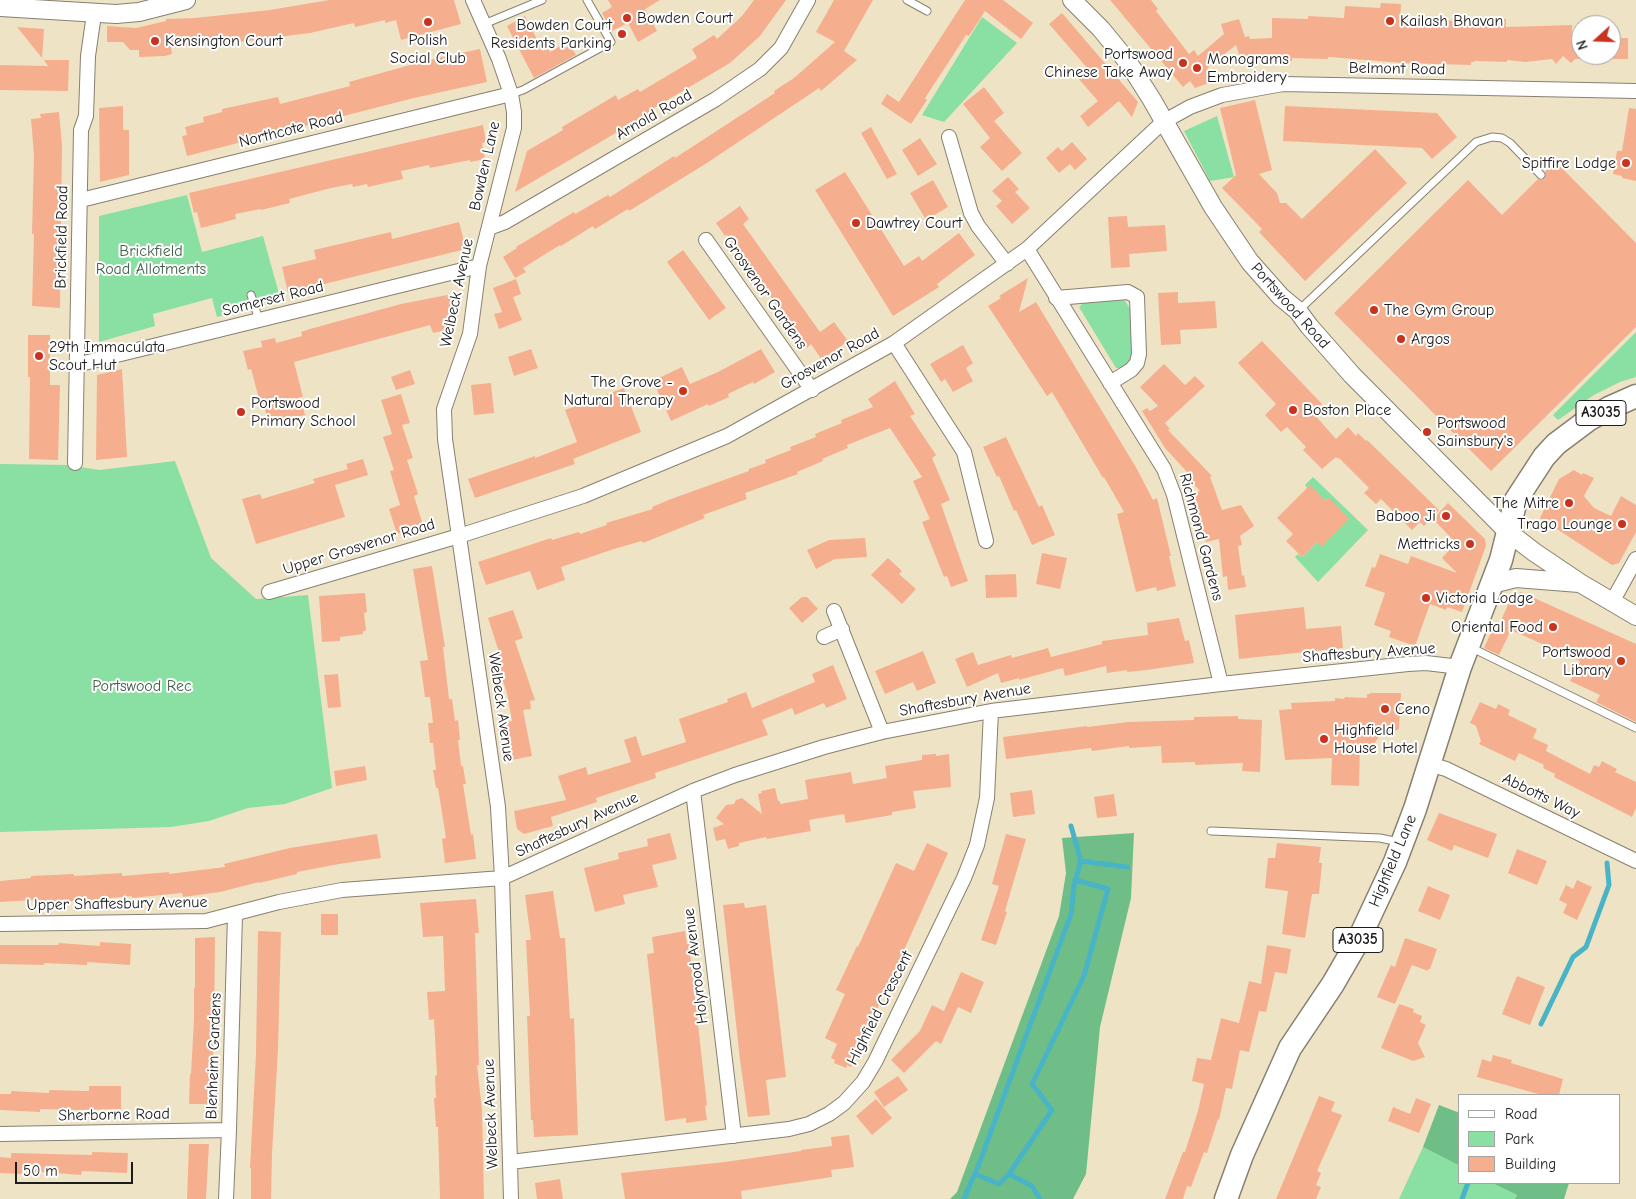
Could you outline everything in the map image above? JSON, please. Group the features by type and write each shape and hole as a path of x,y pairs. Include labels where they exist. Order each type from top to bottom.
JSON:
{"main road":[{"name":"A3035","path":"1508,532 1516,500 1544,457 1556,444 1588,420 1636,396"},
{"name":"Highfield Lane","path":"1226,1199 1242,1155 1290,1048 1320,1004 1359,939 1402,843 1460,667 1501,560 1508,532"}],"street":[{"path":"0,7 116,14 139,12 186,0"},
{"name":"Bowden Lane","path":"473,0 499,58 511,94 514,112 514,128 489,228"},
{"name":"Arnold Road","path":"489,228 505,222 699,109 760,69 780,48 808,0"},
{"name":"Portswood Road","path":"1072,0 1100,28 1128,62 1213,207 1250,262 1281,297 1298,311 1352,376 1508,532 1580,583 1636,616"},
{"name":"Brickfield Road","path":"75,463 81,130 86,116 88,56 94,14"},
{"name":"Belmont Road","path":"1164,122 1190,107 1222,95 1283,84 1636,91"},
{"name":"Northcote Road","path":"80,200 511,94"},
{"name":"Grosvenor Road","path":"460,536 582,496 727,436 894,343 1026,249 1164,122"},
{"path":"949,137 971,213 978,226 1007,264"},
{"name":"Welbeck Avenue","path":"489,228 479,266 470,334 444,409 445,439 498,807 502,878 510,1199"},
{"name":"Grosvenor Gardens","path":"706,240 812,390"},
{"name":"Richmond Gardens","path":"1026,249 1164,469 1174,495 1221,684"},
{"name":"Somerset Road","path":"76,366 479,266"},
{"path":"1056,298 1128,292 1137,297 1139,354 1137,363 1131,370 1110,383"},
{"path":"894,343 964,452 986,541"},
{"name":"Upper Grosvenor Road","path":"269,592 460,536"},
{"path":"1612,602 1636,559"},
{"path":"1492,584 1516,578 1580,583"},
{"path":"834,611 882,732"},
{"path":"824,637 842,629"},
{"name":"Shaftesbury Avenue","path":"502,878 692,791 735,775 882,732 991,711 1221,684 1408,664 1426,663 1460,667"},
{"name":"Highfield Crescent","path":"510,1162 789,1129 810,1124 844,1103 863,1082 875,1062 964,878 977,845 987,798 991,711"},
{"name":"Abbotts Way","path":"1429,764 1446,769 1636,861"},
{"name":"Holyrood Avenue","path":"692,791 734,1136"},
{"name":"Upper Shaftesbury Avenue","path":"0,924 206,921 279,902 342,890 502,878"},
{"name":"Blenheim Gardens","path":"226,1199 230,1130 235,915"},
{"name":"Sherborne Road","path":"0,1134 230,1130"}],"lane":[{"path":"484,24 542,0"},
{"path":"511,94 523,90 611,42 587,0"},
{"path":"907,0 927,12"},
{"path":"1298,311 1476,142 1492,136 1502,138 1510,143 1541,175"},
{"path":"251,295 259,320"},
{"path":"1468,646 1636,728"},
{"path":"1211,831 1380,838 1402,843"}],"green space":[{"path":"982,17 1017,43 944,122 922,115"},
{"path":"1217,116 1234,177 1210,181 1184,131"},
{"name":"Brickfield Road Allotments","path":"187,195 202,252 263,236 281,301 217,317 212,298 153,314 155,326 99,342 99,216"},
{"path":"1124,300 1131,311 1132,360 1122,368 1116,368 1079,307 1084,302"},
{"path":"1636,332 1636,377 1620,382 1594,395 1558,420 1553,415"},
{"name":"Portswood Rec","path":"175,461 211,558 256,599 308,595 332,788 285,804 248,808 209,821 171,827 0,832 0,464 68,465 99,470"},
{"path":"1313,477 1368,530 1318,582 1295,557 1298,554 1302,557 1317,542 1321,546 1329,498 1325,501 1310,486 1307,488 1305,485"},
{"path":"1134,833 1131,898 1100,1027 1086,1174 1073,1199 950,1199 957,1192 1059,916 1066,873 1062,838"},
{"path":"1439,1105 1458,1112 1458,1165 1423,1147"},
{"path":"1423,1147 1458,1165 1458,1184 1494,1184 1517,1195 1515,1199 1399,1199"},
{"path":"1494,1184 1569,1184 1564,1199 1515,1199 1517,1195"}],"building":[{"path":"329,0 454,0 461,24 401,40 396,20 385,23 385,20 355,27 354,23 310,33 171,48 172,54 165,56 139,57 139,50 130,50 123,42 107,42 107,26 136,28 166,21 166,19 195,18 270,10"},
{"name":"Bowden Court","path":"608,0 660,0 645,9 657,31 638,42 628,23 612,31 602,13 612,7"},
{"path":"754,0 786,0 760,36 730,63 654,108 655,110 515,192 527,151 563,130 562,127 616,95 618,100 638,89 640,92 697,58 692,49 714,35 717,39 742,16"},
{"path":"834,0 873,0 844,51 857,60 821,91 819,88 707,163 629,211 628,209 595,229 593,226 560,245 523,268 526,272 515,278 503,257 516,247 574,212 575,214 608,195 610,197 674,156 675,158 775,93 774,91 794,78 835,42 816,32"},
{"path":"965,0 1003,0 1033,23 1021,39 985,11 969,36 966,35 925,98 927,100 911,124 881,104 887,94 899,102"},
{"path":"1110,0 1151,0 1158,9 1156,11 1189,54 1194,50 1198,56 1224,34 1221,24 1239,19 1245,37 1249,36 1250,39 1272,38 1272,18 1308,19 1308,16 1344,18 1345,6 1380,8 1381,3 1401,4 1400,21 1426,22 1427,19 1486,23 1486,18 1506,19 1506,27 1571,25 1571,63 1563,56 1556,64 1552,59 1525,62 1507,60 1507,62 1474,61 1471,62 1471,65 1402,63 1330,57 1328,59 1292,58 1292,61 1269,61 1270,56 1242,64 1236,45 1207,68 1217,80 1195,88 1190,81 1183,87"},
{"path":"1062,13 1138,102 1132,117 1119,101 1088,127 1080,116 1098,101 1078,78 1088,69 1049,24"},
{"path":"525,16 543,51 548,48 550,52 562,45 564,49 570,45 576,55 534,78 507,26"},
{"path":"17,27 44,29 42,58"},
{"path":"1621,38 1628,38 1628,59 1621,59"},
{"path":"480,49 487,82 414,98 187,156 182,136 187,135 185,127 204,122 203,117 222,112 222,109 278,97 280,104 350,86 349,82 410,64"},
{"path":"44,60 69,60 68,91 0,90 0,65 48,66"},
{"path":"984,87 1004,113 994,121 1022,153 1002,171 980,147 990,138 963,104"},
{"path":"1255,100 1272,170 1259,174 1277,193 1280,203 1286,203 1302,219 1375,149 1407,183 1305,281 1259,232 1262,229 1222,188 1236,175 1220,108"},
{"path":"123,106 123,130 129,130 129,175 100,182 99,108"},
{"path":"1285,106 1437,113 1457,137 1432,159 1422,148 1283,141"},
{"name":"Spitfire Lodge","path":"1629,108 1636,109 1636,181 1613,174 1617,151 1622,151"},
{"path":"59,112 62,146 60,308 32,306 34,155 31,119 41,118 40,114"},
{"path":"483,125 486,142 482,143 485,159 430,168 429,165 401,171 403,179 368,187 367,184 353,187 352,184 331,188 289,199 290,203 235,214 236,219 201,228 197,212 194,213 189,193"},
{"path":"871,127 897,174 887,179 861,133"},
{"path":"920,138 937,164 918,176 902,150"},
{"path":"1072,142 1087,159 1075,170 1070,164 1059,173 1046,158 1058,147 1062,151"},
{"path":"1555,161 1636,243 1636,327 1491,471 1334,313 1468,180 1502,215 1538,179 1542,180 1545,178 1545,172"},
{"name":"Dawtrey Court","path":"845,172 904,266 919,256 922,261 959,233 975,255 937,284 939,287 893,316 815,190"},
{"path":"1008,177 1019,189 1015,192 1030,208 1012,224 996,206 1002,201 992,191"},
{"path":"933,180 948,207 926,220 910,193"},
{"path":"740,206 749,219 743,224 820,332 834,322 848,341 822,360 811,344 807,348 727,235 725,236 716,223"},
{"path":"1127,216 1128,227 1165,225 1167,251 1129,254 1130,267 1111,268 1108,217"},
{"path":"459,222 466,249 288,293 282,267 316,259 314,250 391,232 392,239"},
{"path":"683,250 726,308 709,320 667,262"},
{"path":"1028,278 1019,312 1036,302 1137,469 1153,500 1157,498 1176,586 1157,591 1156,587 1136,592 1117,514 1124,512 1052,392 1047,396 988,306 1001,298 999,296"},
{"path":"516,279 521,294 513,297 522,320 499,329 494,314 502,312 493,288"},
{"path":"1178,292 1178,303 1215,301 1217,328 1180,330 1181,344 1161,345 1158,293"},
{"path":"447,295 451,298 455,311 449,312 453,329 433,333 430,325 294,362 303,397 300,397 305,415 269,424 264,406 261,406 251,369 248,370 243,351 262,347 261,341 275,338 276,343 302,336 301,332 310,329 401,304"},
{"path":"28,335 50,335 50,385 60,385 58,460 29,459 30,377 28,377"},
{"path":"1262,341 1322,404 1313,413 1336,439 1348,427 1356,436 1358,433 1439,510 1424,526 1420,522 1412,530 1381,499 1376,504 1364,493 1369,488 1339,458 1336,457 1322,469 1303,450 1306,447 1287,427 1281,432 1265,415 1276,404 1238,363"},
{"path":"963,345 973,363 966,368 973,381 953,392 945,379 941,382 930,364"},
{"path":"531,349 538,368 514,376 508,357"},
{"path":"761,349 775,372 754,384 753,382 728,394 729,397 709,406 708,404 671,421 653,381 682,367 690,384 718,372"},
{"path":"1164,364 1185,385 1195,376 1205,386 1165,423 1170,429 1168,430 1212,476 1210,477 1222,510 1241,505 1254,526 1240,536 1242,545 1238,546 1242,576 1244,575 1246,587 1228,590 1227,576 1223,577 1219,539 1206,542 1191,494 1200,491 1185,474 1187,472 1165,448 1142,411 1147,408 1150,411 1158,406 1140,387"},
{"path":"122,369 127,457 96,460 97,375"},
{"path":"410,370 415,384 396,390 391,377"},
{"path":"895,381 915,414 910,416 936,455 932,458 950,500 941,504 968,581 951,587 947,576 944,577 922,522 930,519 913,481 922,477 890,428 847,445 848,448 797,472 798,474 745,493 747,499 703,515 705,518 643,543 642,541 614,549 561,567 565,580 537,590 530,571 486,585 478,562 551,538 552,540 579,532 580,534 607,525 606,523 653,509 652,507 671,499 749,471 749,469 766,463 765,460 791,450 790,447 816,437 815,434 842,423 841,420 873,407 868,399"},
{"path":"491,383 494,413 474,415 471,385"},
{"path":"624,388 641,432 573,459 575,464 475,498 468,479 535,456 535,458 577,442 565,410"},
{"path":"401,394 410,423 402,425 413,458 407,460 418,494 414,496 423,525 397,534 389,509 400,505 390,471 394,470 383,437 392,434 381,400"},
{"path":"1006,437 1039,507 1042,505 1055,535 1032,545 983,447"},
{"path":"363,459 368,475 335,485 345,517 256,544 242,499 260,494 262,499 315,483 313,479 348,469 346,464"},
{"path":"1574,470 1582,475 1583,473 1594,478 1584,496 1594,508 1611,516 1621,496 1636,505 1636,532 1619,563 1612,565 1540,518 1559,479"},
{"path":"1310,485 1325,501 1329,498 1349,519 1321,547 1317,542 1302,557 1286,541 1293,534 1277,518"},
{"name":"Victoria Lodge","path":"1448,503 1485,539 1486,546 1462,612 1447,607 1446,610 1430,604 1415,646 1389,637 1391,631 1374,625 1385,593 1365,586 1372,567 1375,568 1380,554 1408,564 1411,556 1457,573 1442,558 1456,543 1433,519"},
{"path":"865,538 867,557 835,559 816,569 807,550 829,540"},
{"path":"1042,553 1067,558 1060,589 1036,584"},
{"path":"888,558 902,571 899,574 916,589 902,604 871,575"},
{"path":"432,566 445,647 443,647 449,699 452,699 455,721 458,720 461,766 463,766 466,784 463,784 476,859 445,863 442,839 446,838 438,788 436,788 433,770 436,770 433,743 430,743 428,723 433,723 430,697 425,697 420,661 428,660 413,569"},
{"path":"1016,574 1017,597 986,598 985,575"},
{"path":"1521,592 1636,644 1636,722 1596,702 1600,695 1570,681 1580,661 1511,630 1499,655 1484,648 1494,626 1498,628 1511,597"},
{"path":"365,593 367,612 364,613 366,631 363,631 363,634 340,637 340,641 322,642 319,596"},
{"path":"802,597 807,597 818,609 802,623 789,608"},
{"path":"1304,607 1306,629 1341,626 1343,648 1239,659 1235,615"},
{"path":"513,610 523,638 515,641 535,700 530,701 531,709 523,710 532,756 512,760 504,722 512,721 507,693 494,654 499,652 488,618"},
{"path":"1179,618 1185,641 1189,640 1194,663 1147,670 1107,673 1106,666 1065,676 1063,668 1001,683 998,673 967,687 955,659 973,652 978,665 1011,655 1012,658 1048,648 1051,657 1102,644 1102,641 1148,635 1147,623"},
{"path":"923,651 936,683 917,691 913,682 885,694 875,671"},
{"path":"833,665 847,699 826,708 824,703 795,715 792,708 762,720 768,735 655,773 656,778 596,798 597,802 551,817 553,826 524,834 517,829 514,811 566,800 558,776 586,767 588,775 631,762 624,740 636,736 642,756 686,742 679,719 728,702 727,699 746,692 752,708 815,682 812,674"},
{"path":"338,674 341,707 328,708 324,675"},
{"name":"Highfield House Hotel","path":"1401,693 1399,729 1393,732 1382,732 1372,747 1360,747 1359,786 1331,785 1332,758 1285,760 1279,710 1292,709 1291,703 1335,701 1335,698 1344,699 1345,697 1367,698 1367,694"},
{"path":"1480,702 1496,709 1498,704 1510,710 1508,715 1537,729 1533,738 1548,745 1546,751 1590,774 1594,765 1599,767 1602,761 1617,769 1615,772 1636,782 1636,808 1632,817 1554,777 1555,774 1543,768 1544,765 1519,753 1515,761 1479,744 1481,741 1476,726 1470,723"},
{"path":"1238,716 1238,719 1262,720 1260,772 1242,771 1243,763 1195,765 1195,762 1162,763 1161,746 1129,748 1129,746 1092,751 1091,748 1006,759 1003,737 1128,722 1194,720 1194,717"},
{"path":"936,754 936,756 949,754 951,787 913,791 916,808 892,812 892,815 846,823 844,814 809,820 811,831 767,839 766,837 739,843 739,846 728,849 725,839 716,841 713,828 724,824 716,818 726,805 734,804 736,800 742,798 762,814 758,794 762,793 761,791 775,788 780,804 808,799 805,780 851,772 853,784 887,778 885,766 922,760 922,755"},
{"path":"365,766 367,780 336,786 334,771"},
{"path":"1032,790 1035,814 1013,817 1010,793"},
{"path":"1114,794 1117,816 1097,818 1094,797"},
{"path":"1439,813 1497,834 1488,858 1454,845 1452,851 1427,840"},
{"path":"670,833 677,859 652,865 658,887 623,895 625,904 595,912 584,868 619,859 618,853 648,846 647,839"},
{"path":"377,834 381,858 297,872 297,874 220,892 183,897 182,893 80,901 33,902 33,900 0,902 0,881 31,878 31,876 74,874 74,876 122,873 122,876 169,872 169,874 225,867 224,864 290,848"},
{"path":"1006,834 1026,839 1005,911 1007,912 996,945 981,940 999,886 992,884"},
{"path":"927,843 948,853 851,1067 847,1065 846,1068 834,1063 835,1060 831,1058 837,1044 825,1038 845,994 836,990 858,947 896,863 914,871"},
{"path":"1277,843 1321,847 1319,863 1322,863 1319,894 1312,894 1305,938 1282,934 1288,891 1265,888 1268,858 1275,858"},
{"path":"1517,849 1547,861 1537,885 1508,873"},
{"path":"1577,880 1592,887 1577,920 1563,913 1567,904 1559,900 1566,885 1573,889"},
{"path":"1428,886 1450,895 1440,920 1418,911"},
{"path":"553,891 560,938 565,938 570,1019 574,1018 578,1135 534,1137 533,1120 531,1120 527,1016 530,1016 526,940 531,940 525,895"},
{"path":"476,899 479,933 475,933 479,1065 477,1065 482,1110 484,1199 440,1199 438,1127 436,1127 434,1098 436,1098 435,1076 437,1075 434,1019 429,1020 427,992 445,991 443,936 423,937 420,903"},
{"path":"744,903 745,908 766,905 786,1077 766,1080 770,1115 748,1117 723,905"},
{"path":"321,914 338,914 338,935 321,935"},
{"path":"258,931 281,932 271,1199 251,1199 250,1168 256,1053"},
{"path":"685,931 687,944 689,944 707,1105 705,1106 707,1120 686,1123 686,1118 665,1121 647,954 654,953 652,937"},
{"path":"215,937 214,1032 210,1104 189,1104 194,1019 195,938"},
{"path":"1405,938 1437,949 1428,971 1412,965 1395,1004 1377,997 1391,965 1395,967"},
{"path":"100,942 131,944 130,965 87,962 87,965 44,963 44,965 0,964 0,945 58,945 59,943 100,946"},
{"path":"1267,945 1291,949 1287,974 1275,972 1266,1012 1259,1011 1249,1052 1240,1050 1232,1089 1226,1088 1219,1120 1207,1153 1204,1152 1191,1187 1187,1186 1183,1199 1165,1199 1183,1152 1185,1152 1198,1111 1204,1084 1192,1081 1197,1058 1211,1060 1221,1018 1239,1023 1249,981 1261,984"},
{"path":"961,972 984,982 971,1013 958,1007 941,1044 936,1041 904,1073 891,1060 920,1031 932,1005 944,1011"},
{"path":"1517,976 1545,987 1530,1025 1502,1014"},
{"path":"1399,1004 1414,1009 1413,1012 1422,1016 1420,1022 1426,1025 1418,1043 1425,1057 1413,1061 1381,1048"},
{"path":"1493,1055 1512,1060 1511,1063 1563,1079 1559,1094 1538,1094 1477,1077 1482,1059 1491,1062"},
{"path":"898,1076 908,1090 884,1107 874,1092"},
{"path":"89,1086 121,1086 121,1109 40,1109 40,1112 0,1110 0,1094 11,1094 11,1091 49,1093 49,1090 89,1091"},
{"path":"1319,1096 1335,1102 1331,1111 1342,1115 1317,1171 1321,1173 1316,1185 1321,1187 1316,1199 1276,1199"},
{"path":"1416,1098 1431,1104 1419,1133 1388,1121 1393,1107 1410,1114"},
{"path":"876,1099 892,1118 872,1135 856,1116"},
{"path":"849,1135 854,1167 831,1170 832,1177 741,1191 742,1199 625,1199 621,1173 725,1162 832,1146 831,1137"},
{"path":"189,1144 209,1144 206,1199 187,1199"},
{"path":"92,1152 128,1153 127,1173 82,1171 81,1175 41,1172 41,1175 0,1173 0,1157 11,1158 11,1153 92,1155"},
{"path":"560,1179 563,1199 537,1199 535,1183"}],"waterway":[{"path":"964,1199 979,1164 1071,914 1074,886 1081,861 1071,826"},
{"path":"1081,861 1127,867"},
{"path":"1541,1024 1573,957 1586,947 1609,885 1607,863"},
{"path":"975,1174 999,1184 1009,1174 1052,1110 1032,1084 1084,976 1108,889 1075,880"},
{"path":"1009,1174 1032,1186 1040,1199"},
{"path":"1462,1199 1468,1184"}],"place":[{"name":"Bowden Court","path":"627,18"},
{"name":"Kailash Bhavan","path":"1390,21"},
{"name":"Polish Social Club","path":"428,22"},
{"name":"Bowden Court Residents Parking","path":"622,34"},
{"name":"Kensington Court","path":"155,41"},
{"name":"Portswood Chinese Take Away","path":"1183,63"},
{"name":"Monograms Embroidery","path":"1197,68"},
{"name":"Spitfire Lodge","path":"1626,163"},
{"name":"Dawtrey Court","path":"856,223"},
{"name":"The Gym Group","path":"1374,310"},
{"name":"Argos","path":"1401,339"},
{"name":"29th Immaculata Scout Hut","path":"39,356"},
{"name":"The Grove - Natural Therapy","path":"683,391"},
{"name":"Boston Place","path":"1293,410"},
{"name":"Portswood Primary School","path":"241,412"},
{"name":"Portswood Sainsbury's","path":"1427,432"},
{"name":"The Mitre","path":"1569,503"},
{"name":"Baboo Ji","path":"1446,516"},
{"name":"Trago Lounge","path":"1622,524"},
{"name":"Mettricks","path":"1470,544"},
{"name":"Victoria Lodge","path":"1426,598"},
{"name":"Oriental Food","path":"1553,627"},
{"name":"Portswood Library","path":"1621,661"},
{"name":"Ceno","path":"1385,709"},
{"name":"Highfield House Hotel","path":"1324,739"}]}
